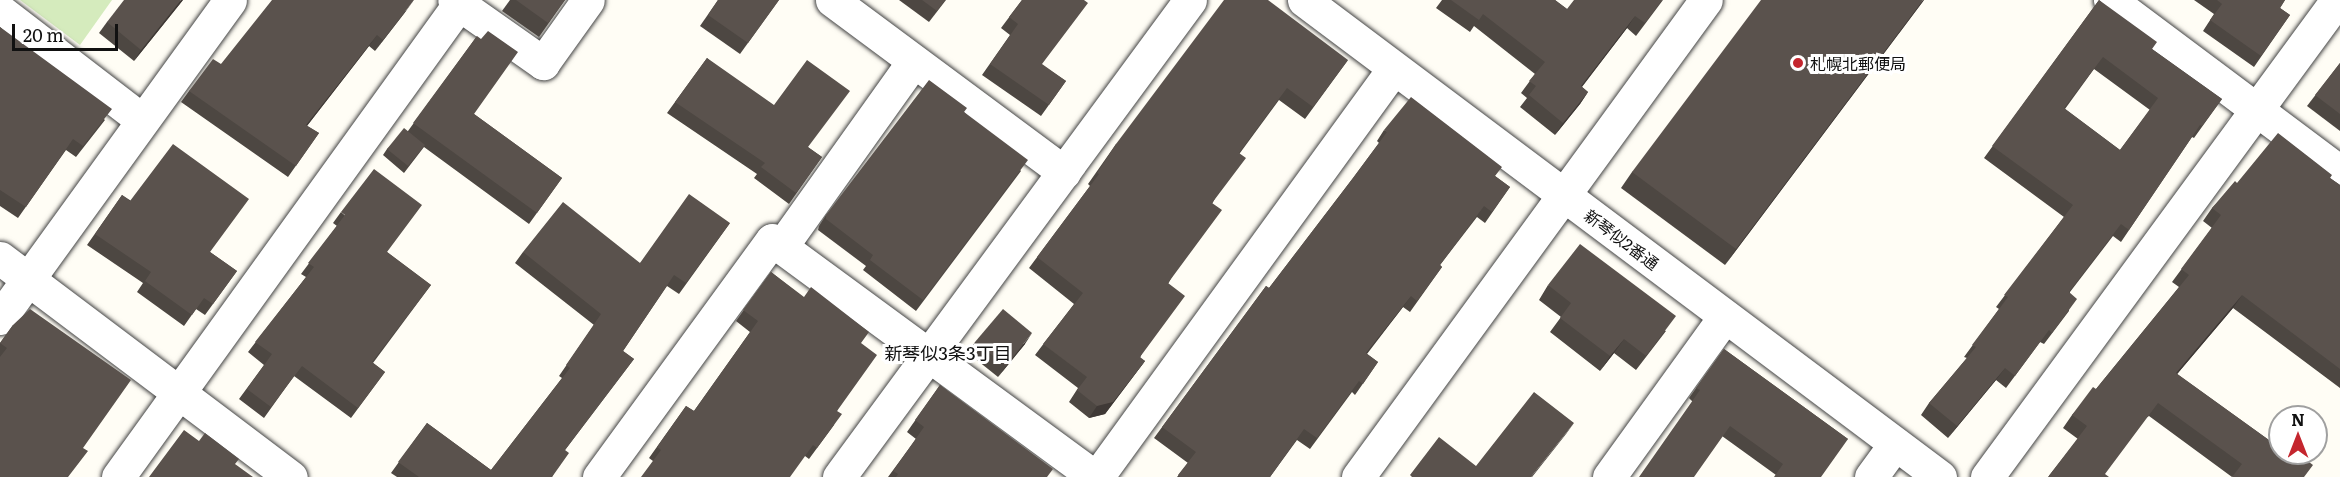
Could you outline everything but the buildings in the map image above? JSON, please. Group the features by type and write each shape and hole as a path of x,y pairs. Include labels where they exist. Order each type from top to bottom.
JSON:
{"street":[{"path":"0,318 230,0"},
{"path":"118,477 457,2 543,63 588,0"},
{"path":"832,0 1064,172"},
{"path":"839,477 1190,0"},
{"name":"新琴似2番通","path":"1304,0 1940,477"},
{"path":"1358,477 1706,0"},
{"path":"2110,0 2340,172"},
{"path":"1987,477 2337,0"},
{"path":"0,11 142,120"},
{"path":"781,247 913,62"},
{"path":"599,477 772,240 1096,477 1394,68"},
{"path":"0,258 291,477"},
{"path":"1609,477 1725,316"},
{"path":"1870,477 1895,444"}],"green space":[{"path":"20,0 112,0 80,45"}],"place":[{"name":"札幌北郵便局","path":"1798,63"}],"district":[{"name":"新琴似3条3丁目","path":"948,353"}]}
